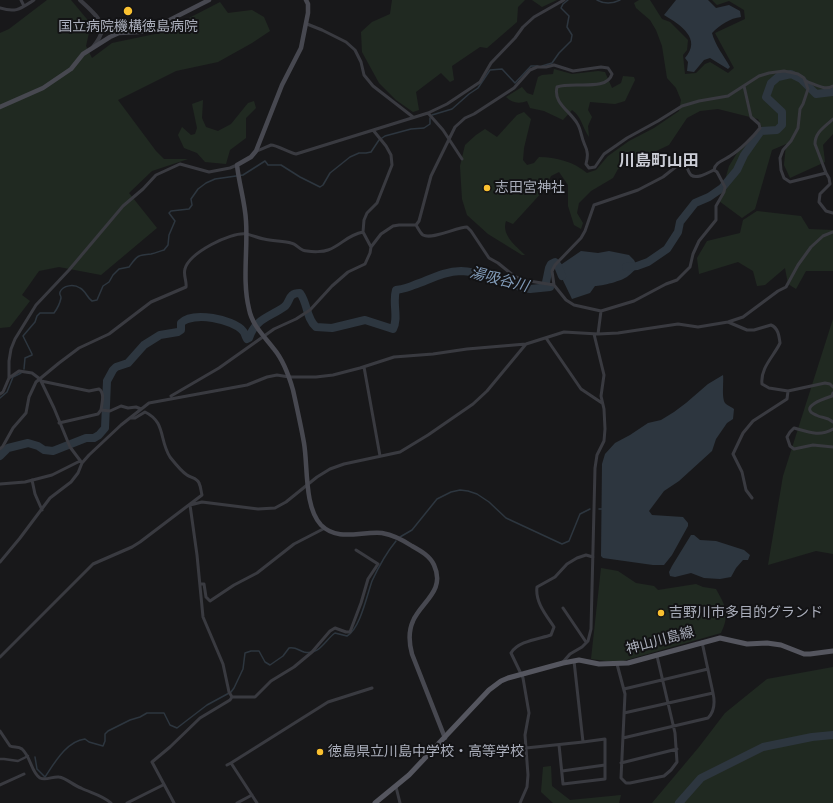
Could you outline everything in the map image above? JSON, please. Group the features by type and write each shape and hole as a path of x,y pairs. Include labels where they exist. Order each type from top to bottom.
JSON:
{"main road":[{"path":"0,107 43,88 70,69 83,54 119,33 150,30 208,0"},
{"path":"308,2 307,24 301,48 282,85 256,151 237,165 245,209 247,234 247,298 249,310 253,322 263,337 280,357 289,377 304,442 308,484 314,514 319,522 325,528 334,533 344,535 376,533 390,535 406,542 432,560 437,573 436,586 430,598 414,620 410,633 410,640 412,654 445,738"},
{"name":"神山川島線","path":"375,803 409,776 489,690 500,682 521,674 574,661 585,661 599,664 628,663 720,638 747,644 767,643 781,645 804,654 833,651"}],"street":[{"path":"21,0 24,6"},
{"path":"0,8 12,11 34,0"},
{"path":"80,0 90,8 103,28 100,37 93,47"},
{"path":"256,151 270,145 274,145 290,153 296,154 428,113 448,104 480,82 491,63 534,17 564,0"},
{"path":"307,24 346,42 355,50 361,62 364,75 373,86 413,117"},
{"path":"416,225 419,221 431,176 455,127 464,118 474,114 514,88 530,70 536,67 546,68 554,65 573,71 601,67 608,68 612,74 611,78 606,82 599,84 564,84 557,87 556,91 556,95 561,104 576,121 580,129 587,151 586,164 589,168 594,167 604,154 627,138 682,106 699,101 728,96 758,76 784,71 798,74 804,78 808,89 800,109 798,128 791,141 783,150 780,158 781,170 784,178 790,182 826,173"},
{"path":"806,82 819,87 827,88 833,86"},
{"path":"714,170 716,164 731,156 760,128 759,124 751,117 744,86"},
{"path":"428,113 440,125 462,159"},
{"path":"833,119 817,133 815,139 815,144 830,184 820,194 819,202 826,211 833,213"},
{"path":"371,247 363,232 364,220 367,213 376,203 392,164 391,155 381,139 373,130"},
{"path":"682,162 685,163 691,175 694,176 714,170 717,172 725,187 724,192 716,206 716,220 699,241 693,254 690,267 677,280 666,284 634,301 601,311 574,305 566,300 554,285 552,271 555,265 585,231 594,206 638,190 663,177 682,162"},
{"path":"0,394 3,392 9,378 11,349 20,329 36,305 69,270 123,206 144,188 156,175 180,164 209,172 230,168 237,165"},
{"path":"168,398 206,376 274,329 296,319 310,310 332,286 348,272 365,264 370,254 371,247 382,234 393,226 407,224 416,225 425,236 445,233 462,227 467,227 489,258 498,263 514,276 523,280 554,285"},
{"path":"0,449 13,428 26,413 29,397 36,382 79,348 109,334 151,302 186,287 187,282 184,274 187,264 207,247 238,234 247,234 262,239 292,243 306,252 327,251 334,248 347,237 363,232"},
{"path":"0,484 32,480 52,475 81,462 140,409 150,403 168,398 247,385 267,376 277,375 289,377 333,375 364,367 383,360 409,355 433,354 467,349 526,344 564,332 596,334 618,333 678,324 698,327 728,322 742,317 778,291 786,287 798,265 811,247 822,236 833,232"},
{"path":"563,663 570,654 588,640 591,629 595,468 598,455 604,441 605,429 600,396 604,375 596,334 601,311"},
{"path":"728,322 747,330 754,330 770,324 775,327 779,334 780,343 764,370 762,384 770,388 788,391 825,383 833,386"},
{"path":"546,338 581,389 602,403"},
{"path":"190,505 202,502 258,509 275,508 292,498 317,477 330,469 344,464 400,452 428,436 473,404 487,391 526,344"},
{"path":"364,367 380,456"},
{"path":"9,378 20,371 32,373 40,380 54,408 68,443 81,462"},
{"path":"40,380 89,390 99,389 103,394 103,410"},
{"path":"752,498 746,490 742,472 733,454 743,433 753,421 787,398 788,391"},
{"path":"833,394 832,396 813,403 810,407 811,411 815,415 828,418 833,422"},
{"path":"59,423 98,414 103,410 110,411 121,406 128,408 136,407 140,409"},
{"path":"0,657 93,564 132,547 202,495 199,482 196,479 186,475 169,456 164,443 161,427 152,416 145,412 135,418 129,418"},
{"path":"833,429 828,432 816,434 794,428 787,437 790,446 794,449 813,445 833,447"},
{"path":"0,562 50,498 71,482 78,473 81,462"},
{"path":"32,480 35,494 42,510"},
{"path":"174,803 152,762 200,718 230,700 231,694 222,664 204,617 198,555 190,505"},
{"path":"200,584 204,584 206,597 210,601 234,585 257,573 294,544 325,528"},
{"path":"231,694 255,697 270,681 294,667 313,651 330,631 336,628 350,632 368,579 378,564 356,550"},
{"path":"520,803 527,786 528,775 525,736 529,714 521,674 511,653 514,648 526,642 551,634 554,627 543,611 536,595 537,587 555,577 567,564 577,558 586,555 593,557"},
{"path":"563,608 586,642"},
{"path":"623,738 710,716 715,704 702,642"},
{"path":"617,664 625,694 621,778 626,783 664,776 677,762 677,749 673,726 657,656"},
{"path":"574,661 583,742"},
{"path":"624,689 708,668"},
{"path":"227,765 328,702 372,688"},
{"path":"624,713 713,693"},
{"path":"0,731 10,746 19,747 28,756 34,770 40,778 63,778 81,788 94,792 111,803"},
{"path":"526,748 559,744 583,742 605,739 605,779 563,784 559,744"},
{"path":"622,763 677,749"},
{"path":"0,759 18,761 28,756"},
{"path":"231,763 257,803"},
{"path":"562,771 605,765"},
{"path":"0,785 24,774"},
{"path":"127,803 163,785"},
{"path":"396,787 400,803"},
{"path":"237,803 252,795"}],"shaded area":[{"path":"47,0 71,0 91,24 86,46 92,58 112,43 160,33 220,2 228,13 252,10 264,17 270,31 218,62 176,71 118,100 156,151 164,159 188,159 152,171 129,193 157,228 101,275 59,267 39,271 22,295 30,301 10,327 0,328 0,33 9,29"},
{"path":"392,0 525,0 518,7 517,22 487,48 480,47 452,66 454,80 450,82 441,73 416,92 419,110 413,112 396,100 379,83 362,52 361,32 372,22 390,14"},
{"path":"532,0 557,0 542,7"},
{"path":"639,0 650,0 662,19 670,22 688,40 687,50 683,55 685,74 696,73 705,64 710,62 728,73 734,68 715,33 745,19 744,10 729,1 717,5 712,0 833,0 833,134 823,145 825,162 790,178 784,165 786,144 772,150 755,209 742,218 719,201 729,166 742,145 763,130 758,119 718,109 700,111 687,118 669,145 618,169 613,178 591,191 579,203 577,213 583,223 581,229 574,225 568,206 568,185 559,172 551,176 544,190 513,224 506,221 505,226 507,236 525,255 522,255 488,234 467,215 462,199 460,166 465,145 485,129 497,137 517,115 524,112 531,119 524,148 523,160 527,165 534,163 539,157 552,158 571,163 587,173 596,170 608,156 629,141 654,128 679,111 681,100 676,88 667,78 662,46 656,30 650,20 636,8 634,3"},
{"path":"676,0 708,0 716,8 729,5 740,11 741,17 725,22 712,33 717,46 730,67 728,69 710,58 704,60 694,72 687,71 688,62 685,58 690,51 690,39 683,28 664,15"},
{"path":"554,69 572,74 598,71 605,72 612,88 621,83 623,76 634,77 635,80 625,101 615,104 590,102 588,110 592,117 588,126 589,137 580,119 572,110 563,120 544,111 530,108 527,101 516,102 511,101 506,97 522,87 527,93 533,95 538,77 553,74"},
{"path":"203,100 202,118 206,127 218,131 231,124 248,103 254,101 256,108 246,118 246,138 230,150 226,164 205,162 197,153 184,148 178,135 182,127 191,135 195,134 197,128 192,104"},
{"path":"757,211 801,216 809,229 833,230 833,271 806,271 796,289 788,284 785,268 765,285 757,286 753,271 738,262 699,274 697,258 707,241 740,233 743,220"},
{"path":"581,251 598,253 609,251 629,255 634,260 638,268 622,280 595,286 590,293 572,299 557,268 560,264"},
{"path":"833,319 833,554 816,551 768,565 783,476"},
{"path":"723,375 724,402 734,409 733,419 727,423 716,439 712,451 679,481 664,491 649,511 652,515 683,517 688,523 688,526 672,555 664,565 653,565 603,558 601,556 602,464 605,454 615,443 648,423 661,420 674,412 708,384"},
{"path":"691,535 694,535 700,540 716,541 744,550 750,555 748,560 743,560 736,568 731,577 720,579 704,578 691,573 675,577 670,576 669,572 672,566"},
{"name":"吉野川市多目的グランド","path":"601,568 618,571 636,583 654,586 658,590 696,584 703,587 716,589 726,611 724,626 721,633 623,661 591,659"},
{"path":"833,667 833,803 652,803 699,747 725,713 767,679"},
{"path":"551,766 552,786 570,800 621,795 619,803 553,803 541,792 543,767"}],"waterway":[{"path":"542,66 552,63 559,53 571,41 572,35 567,27 569,16 561,8 568,0"},
{"path":"597,0 608,3 620,0"},
{"path":"432,115 452,109 478,88 490,70 502,69 515,83 531,66 538,66"},
{"name":"湯吸谷川","path":"626,267 637,266 648,262 667,249 678,232 680,222 695,203 709,197 722,188 737,170 744,155 761,131 777,130 782,125 782,112 766,97 771,83 778,77 791,74 801,79 816,94 833,92"},
{"path":"24,369 25,358 32,354 23,336 35,322 40,313 54,313 60,302 61,290 69,286 75,286 82,289 92,301 97,300 103,286 109,282 119,269 129,267 136,258 140,256 153,254 164,250 168,245 169,235 175,221 169,213 171,211 189,209 192,205 191,199 198,189 206,183 215,179 243,175 265,161 268,165 281,165 320,187 323,185 330,173 350,157 359,153 371,152 379,140 385,136 411,129 424,128 430,124 430,118"},
{"path":"545,287 551,264 555,262 562,276"},
{"name":"湯吸谷川","path":"0,456 8,448 28,443 38,446 44,450 53,451 86,438 94,438 99,435 105,428 107,381 113,370 116,367 128,363 144,345 160,335 178,332 181,330 181,323 187,319 203,317 222,320 238,327 244,332 247,339 259,322 284,307 293,294 300,293 303,297 310,319 316,327 332,328 365,320 393,329 395,325 396,290 410,287 449,272 461,271 477,273 523,288 530,289 550,287"},
{"path":"0,398 7,392 13,377 21,373"},
{"path":"400,537 412,530 437,499 451,492 460,490 477,494 489,502 506,518 562,544 569,541 580,514 590,509"},
{"path":"35,757 37,769 45,777 62,753 73,744 85,739 89,742 103,746 105,734 108,731 147,713 164,713 170,725 177,728 207,705 231,692 243,669 245,653 259,651 265,662 270,665 283,656 289,648 295,648 309,653 314,652 318,650 335,633 347,636 356,626 372,581 383,560 396,541"},
{"path":"679,803 701,778 763,747 812,737 833,735"}],"place":[{"name":"国立病院機構徳島病院","path":"128,11"},
{"name":"志田宮神社","path":"487,188"},
{"name":"吉野川市多目的グランド","path":"661,613"},
{"name":"徳島県立川島中学校・高等学校","path":"320,752"}],"district":[{"name":"川島町山田","path":"659,162"}]}
